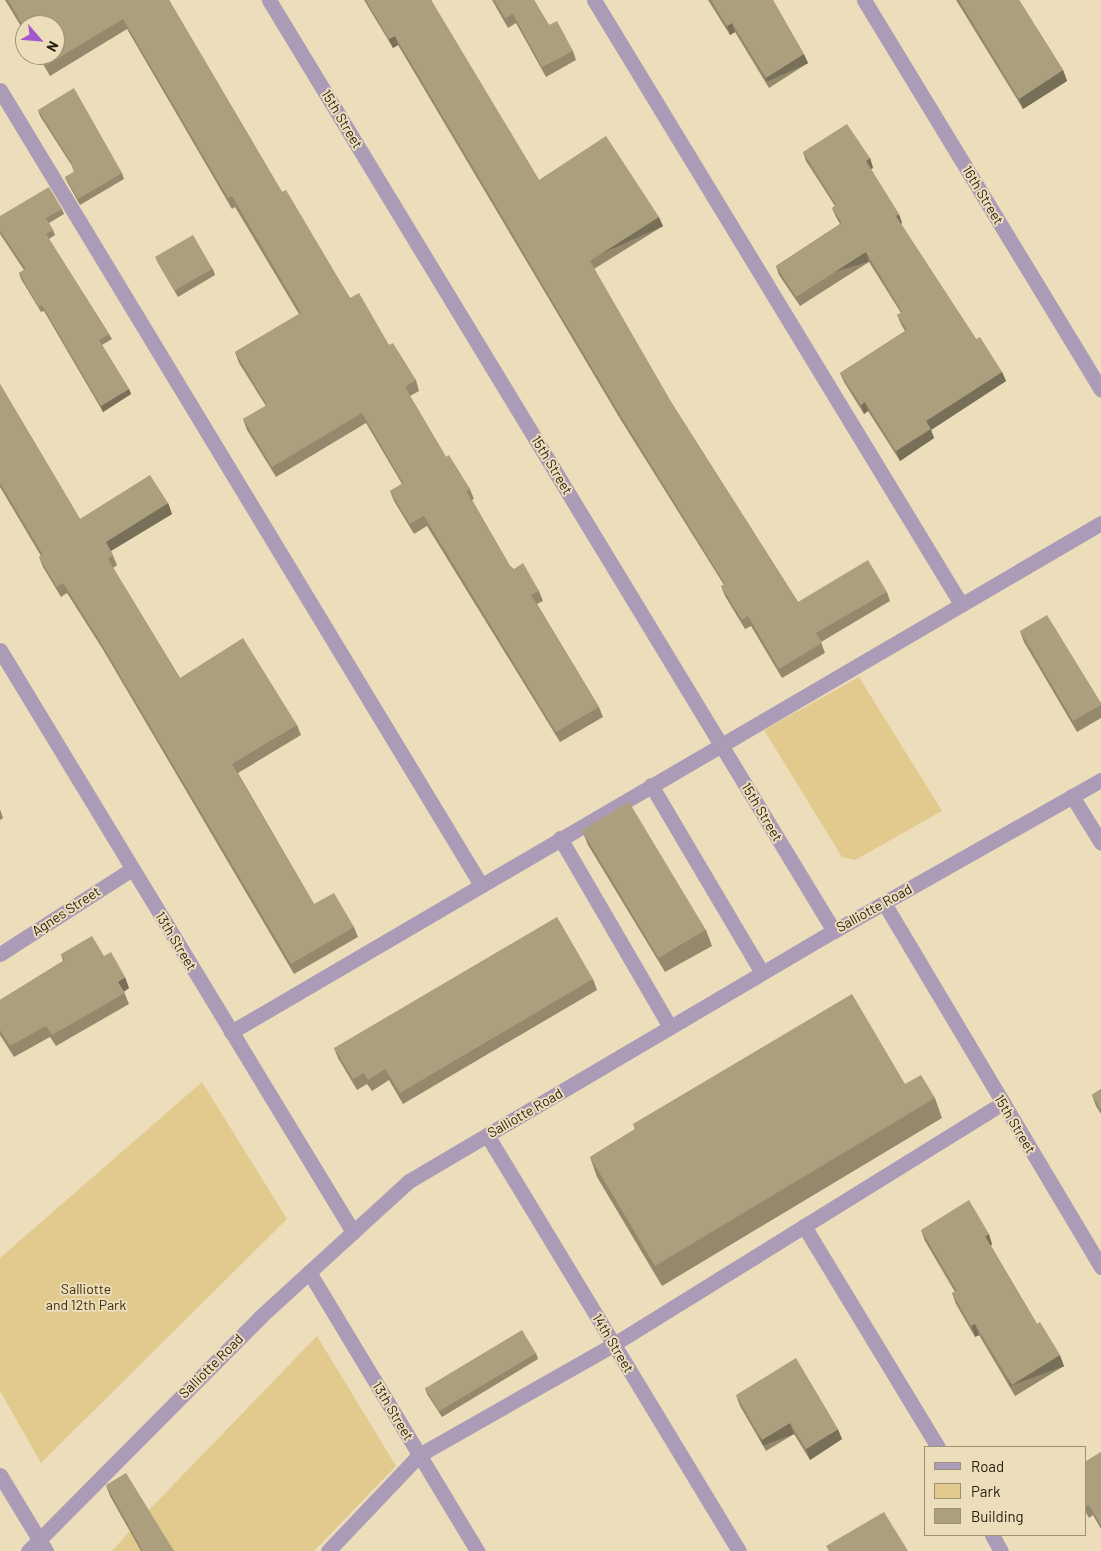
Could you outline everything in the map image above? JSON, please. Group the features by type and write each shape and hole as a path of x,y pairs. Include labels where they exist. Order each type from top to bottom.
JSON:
{"street":[{"name":"15th Street","path":"269,0 834,931"},
{"path":"594,0 961,604"},
{"name":"16th Street","path":"864,0 1101,390"},
{"path":"0,90 481,885"},
{"path":"231,1032 720,743 1101,523"},
{"name":"13th Street","path":"0,650 353,1232"},
{"name":"Salliotte Road","path":"28,1551 43,1546 260,1317 409,1181 834,931 1101,780"},
{"path":"651,785 762,973"},
{"path":"1072,796 1101,844"},
{"path":"560,838 670,1027"},
{"name":"Agnes Street","path":"0,954 132,868"},
{"name":"15th Street","path":"884,903 1101,1267"},
{"path":"328,1551 419,1455 614,1344 1003,1103"},
{"name":"14th Street","path":"487,1135 739,1551"},
{"path":"804,1226 937,1446"},
{"name":"13th Street","path":"309,1272 477,1551"},
{"path":"0,1475 43,1546"},
{"path":"993,1536 1002,1551"}],"green space":[{"path":"859,677 942,811 855,860 842,857 764,730"},
{"name":"Salliotte and 12th Park","path":"202,1082 287,1219 41,1463 0,1391 0,1258"},
{"path":"317,1336 396,1466 314,1551 171,1551 147,1512"},
{"path":"130,1531 141,1551 112,1551"}],"building":[{"path":"8,0 169,0 282,192 286,190 350,298 359,293 389,345 393,343 416,380 405,387 446,457 449,455 470,489 466,491 510,566 514,569 523,563 539,591 531,595 599,707 556,732 424,516 410,524 390,491 403,483 362,413 272,467 243,419 267,405 235,352 301,313 232,196 228,198 123,19 65,54 65,15 17,15"},
{"path":"366,0 431,0 539,180 606,136 659,217 590,261 671,402 798,602 868,560 887,592 816,633 822,643 779,669 748,616 742,620 721,586 725,584 616,408 395,36 389,39"},
{"path":"494,0 534,0 549,25 557,21 573,51 542,67 513,14 505,18"},
{"path":"711,0 773,0 804,54 766,78 732,23 727,26"},
{"path":"959,0 1019,0 1063,70 1019,99"},
{"path":"74,88 122,173 78,199 65,177 74,172 71,162 38,110"},
{"path":"847,124 870,158 866,161 899,214 896,216 976,339 980,337 1002,372 926,421 931,429 896,451 865,402 861,405 840,373 907,330 897,315 902,312 866,252 796,297 776,266 842,223 832,208 836,205 803,152"},
{"path":"49,187 62,209 46,218 53,230 46,234 109,334 99,340 129,389 101,406 42,305 39,307 19,273 26,269 0,231 0,216"},
{"path":"193,235 213,269 174,291 155,257"},
{"path":"0,384 80,519 150,475 168,503 106,542 113,555 108,559 180,678 243,638 297,725 232,764 314,904 334,893 354,927 291,964 98,638 63,583 57,587 39,557 43,555 0,483"},
{"path":"1047,615 1101,703 1101,705 1073,721 1020,631"},
{"path":"629,802 706,930 659,958 582,830"},
{"path":"557,917 593,979 400,1093 385,1069 368,1080 364,1073 353,1079 334,1048"},
{"path":"92,936 104,956 111,952 125,977 118,982 125,993 52,1035 46,1026 10,1046 0,1030 0,1000 65,960 61,954"},
{"path":"852,994 905,1084 921,1075 935,1098 655,1266 590,1157 636,1129 633,1124"},
{"path":"1101,1089 1101,1110 1092,1095"},
{"path":"969,1200 989,1234 985,1236 1037,1324 1040,1322 1060,1355 1012,1385 975,1324 971,1326 952,1293 957,1291 921,1230"},
{"path":"522,1330 536,1353 439,1411 425,1388"},
{"path":"796,1358 838,1429 806,1449 790,1423 762,1440 736,1395"},
{"path":"1101,1452 1101,1525 1089,1505 1086,1506 1086,1461"},
{"path":"126,1473 174,1551 143,1551 106,1485"},
{"path":"884,1512 908,1551 829,1551 826,1546"}]}
